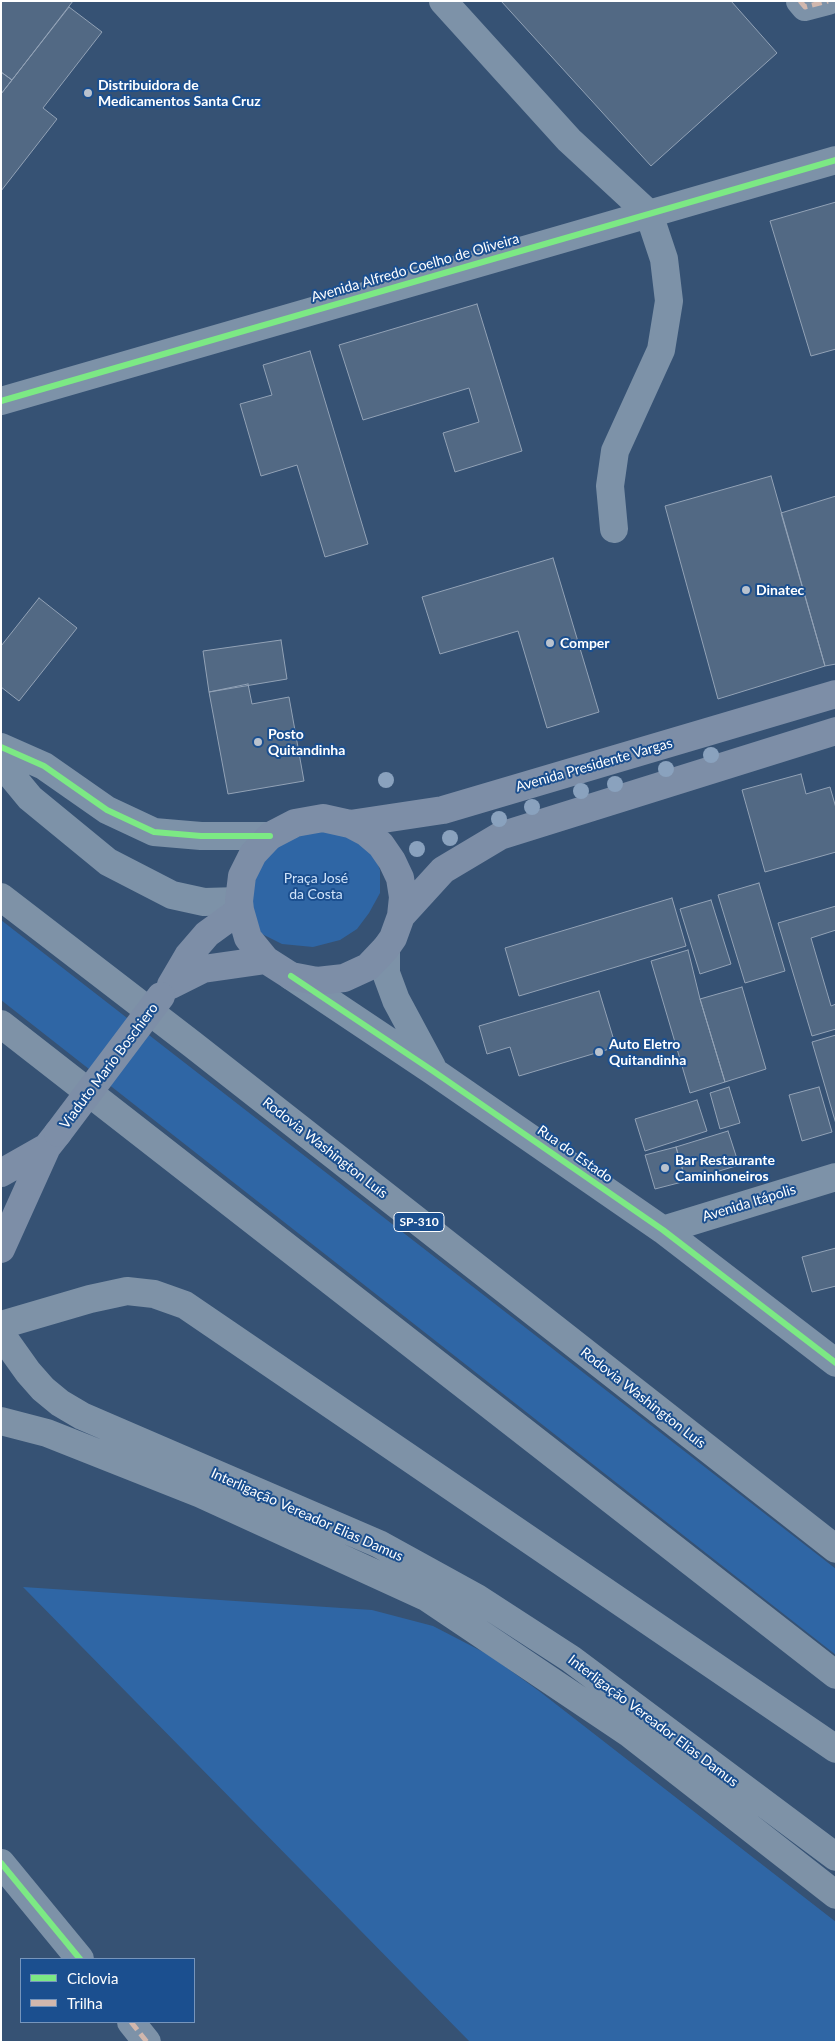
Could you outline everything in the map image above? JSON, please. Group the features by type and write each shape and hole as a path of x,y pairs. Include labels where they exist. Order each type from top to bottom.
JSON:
{"highway":[{"name":"Rodovia Washington Luís","path":"1,897 836,1549"},
{"path":"1,1024 836,1675"},
{"path":"1,1325 90,1299 127,1291 154,1294 185,1305 836,1749"},
{"name":"Interligação Vereador Elias Damus","path":"1,1334 28,1372 43,1389 60,1403 82,1416 379,1544 477,1598 571,1659 836,1857"},
{"name":"Interligação Vereador Elias Damus","path":"1,1421 47,1433 202,1494 426,1597 630,1734 836,1895"}],"main road":[{"name":"Avenida Presidente Vargas","path":"350,824 443,810 836,694"},
{"path":"401,916 443,870 500,836 836,731"},
{"path":"323,818 350,824 367,833 381,845 392,861 400,878 403,897 401,916 395,933 386,948 368,967 344,978 318,981 291,976 266,960 248,938 239,905 242,876 253,854 270,836 295,823 323,818"},
{"name":"Viaduto Mario Boschiero","path":"53,1140 166,990 188,956 239,905"},
{"path":"166,990 203,969 266,960"},
{"path":"1,1173 53,1140"},
{"path":"1,1249 53,1140"}],"street":[{"path":"443,1 569,140 649,214 664,259 669,301 661,350 615,451 610,486 614,529"},
{"path":"800,1 805,7 828,1"},
{"name":"Avenida Alfredo Coelho de Oliveira","path":"1,402 836,160"},
{"path":"1,747 44,766 107,810 154,832 200,836 270,836"},
{"path":"1,763 30,798 108,862 172,895 204,902 239,905"},
{"name":"Rua do Estado","path":"386,948 386,973 396,1000 434,1071"},
{"name":"Rua do Estado","path":"291,976 434,1071 663,1230 836,1363"},
{"name":"Avenida Itápolis","path":"663,1230 836,1177"},
{"path":"1,1863 79,1958"},
{"path":"132,2023 147,2042"}],"green space":[{"name":"Praça José da Costa","path":"324,826 370,845 380,870 380,893 357,929 340,940 313,947 282,944 262,934 250,918 247,881 274,842"},
{"path":"1,920 836,1569 836,1655 1,1000"},
{"path":"23,1587 372,1610 433,1626 489,1655 539,1691 836,1922 836,2042 470,2042"}],"building":[{"path":"1,1 73,1 12,80 1,72"},
{"path":"501,1 731,1 777,53 651,166"},
{"path":"69,7 102,32 43,108 57,119 1,191 1,94"},
{"path":"1,72 12,80 1,94"},
{"path":"836,202 836,349 811,356 770,221"},
{"path":"477,304 522,451 455,472 443,433 479,422 469,388 363,420 339,345"},
{"path":"310,351 368,544 325,557 297,465 261,476 240,404 272,395 263,365"},
{"name":"Dinatec","path":"771,476 825,666 718,699 665,506"},
{"path":"836,496 836,664 825,666 781,513"},
{"name":"Comper","path":"553,558 599,712 547,728 518,631 440,654 422,597"},
{"path":"39,598 77,628 19,701 1,687 1,646"},
{"path":"281,640 287,679 209,692 203,651"},
{"name":"Posto Quitandinha","path":"248,684 252,704 289,697 304,781 228,794 209,692"},
{"path":"801,774 806,794 830,787 836,808 836,852 765,872 742,790"},
{"path":"759,883 785,971 745,983 718,895"},
{"path":"672,898 686,946 519,996 505,948"},
{"path":"711,900 731,964 700,974 680,909"},
{"path":"836,906 836,930 811,938 831,1006 836,1004 836,1029 812,1036 778,923"},
{"path":"688,950 700,999 725,1082 690,1093 651,961"},
{"path":"742,987 766,1069 725,1082 700,999"},
{"path":"599,991 616,1047 519,1076 510,1047 487,1054 479,1026"},
{"path":"836,1035 836,1124 812,1042"},
{"path":"729,1087 740,1123 720,1129 710,1093"},
{"path":"819,1087 832,1132 802,1141 789,1095"},
{"path":"697,1100 707,1131 645,1151 635,1119"},
{"path":"728,1131 739,1165 686,1181 676,1147"},
{"name":"Bar Restaurante Caminhoneiros","path":"676,1147 686,1181 655,1189 645,1155"},
{"path":"836,1248 836,1286 812,1292 802,1257"}],"marked path":[{"path":"800,1 805,7 828,1"},
{"path":"132,2023 147,2042"}],"cycle path":[{"path":"1,401 836,160"},
{"path":"1,747 44,766 107,810 154,832 201,836 270,836"},
{"path":"291,976 433,1071 663,1230 836,1363"},
{"path":"1,1863 79,1958"}],"place":[{"name":"Distribuidora de Medicamentos Santa Cruz","path":"88,93"},
{"name":"Dinatec","path":"746,590"},
{"name":"Comper","path":"550,643"},
{"name":"Posto Quitandinha","path":"258,742"},
{"name":"Auto Eletro Quitandinha","path":"599,1052"},
{"name":"Bar Restaurante Caminhoneiros","path":"665,1168"}]}
